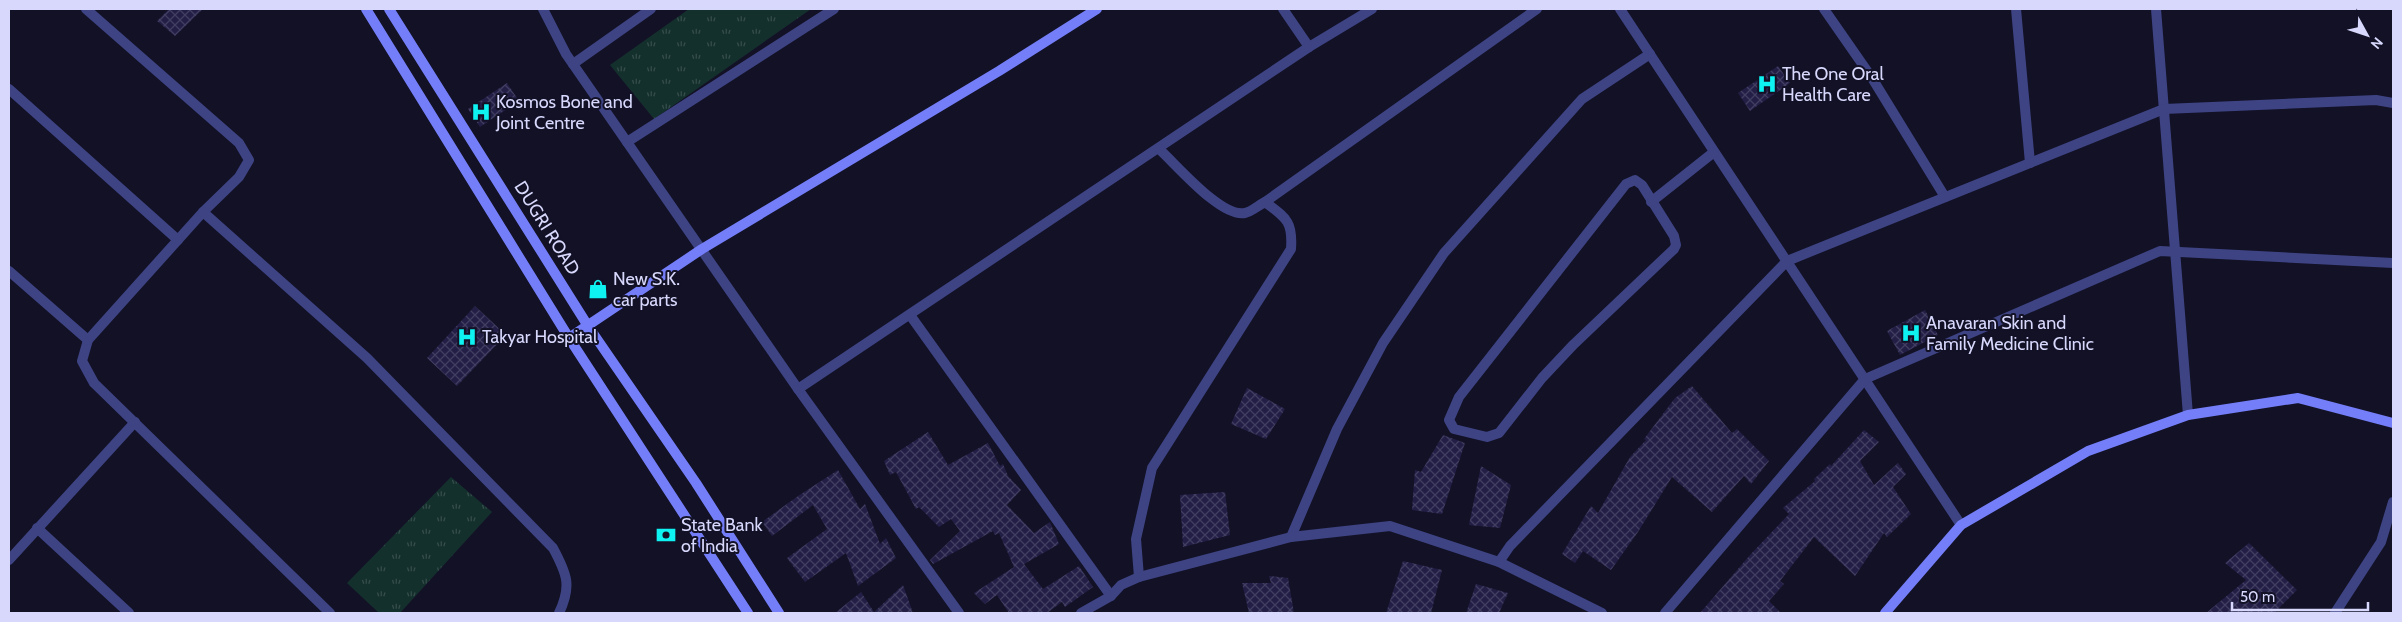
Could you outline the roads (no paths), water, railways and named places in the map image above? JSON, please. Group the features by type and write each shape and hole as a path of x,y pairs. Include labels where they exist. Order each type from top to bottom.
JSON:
{"street":[{"path":"88,9 239,143 249,160 239,177 203,212 88,340 82,361 94,383 330,613"},
{"path":"366,9 569,338 748,613"},
{"name":"DUGRI ROAD","path":"389,9 588,326 696,483 779,613"},
{"path":"543,9 573,64 798,389 958,613"},
{"path":"573,64 651,9"},
{"path":"627,142 834,9"},
{"path":"569,338 702,249 1097,9"},
{"path":"1283,9 1309,47"},
{"path":"798,389 1309,47 1372,9"},
{"path":"1159,148 1216,203 1231,211 1244,213 1265,202 1537,9"},
{"path":"1620,9 1961,525"},
{"path":"1824,9 1872,78 1945,197"},
{"path":"2016,9 2030,163"},
{"path":"2156,9 2188,414"},
{"path":"1291,537 1337,429 1383,342 1444,253 1582,100 1650,54"},
{"path":"9,89 178,240"},
{"path":"1498,562 1510,546 1787,261 2164,109 2376,100 2393,103"},
{"path":"1651,202 1714,152"},
{"path":"1634,180 1639,182 1651,202 1674,236 1676,245 1674,249 1567,350 1542,378 1499,433 1487,437 1454,429 1449,420 1459,396 1626,184 1634,180"},
{"path":"1139,577 1136,539 1152,468 1291,249 1292,232 1286,218 1265,202"},
{"path":"203,212 367,358 553,548 566,573 567,596 559,613"},
{"path":"1665,613 1865,379 2160,250 2393,263"},
{"path":"9,271 88,340"},
{"path":"910,315 1111,596"},
{"path":"1885,613 1961,525 2088,450 2188,414 2298,398 2393,423"},
{"path":"9,560 135,422"},
{"path":"2335,613 2381,542 2393,502"},
{"path":"1081,613 1111,596 1121,585 1139,577 1291,537 1390,526 1498,562 1602,613"},
{"path":"37,528 129,613"}],"place":[{"name":"The One Oral Health Care","path":"1767,84"},
{"name":"Kosmos Bone and Joint Centre","path":"481,112"},
{"name":"New S.K. car parts","path":"598,289"},
{"name":"Anavaran Skin and Family Medicine Clinic","path":"1911,333"},
{"name":"Takyar Hospital","path":"467,337"},
{"name":"State Bank of India","path":"666,535"}]}
